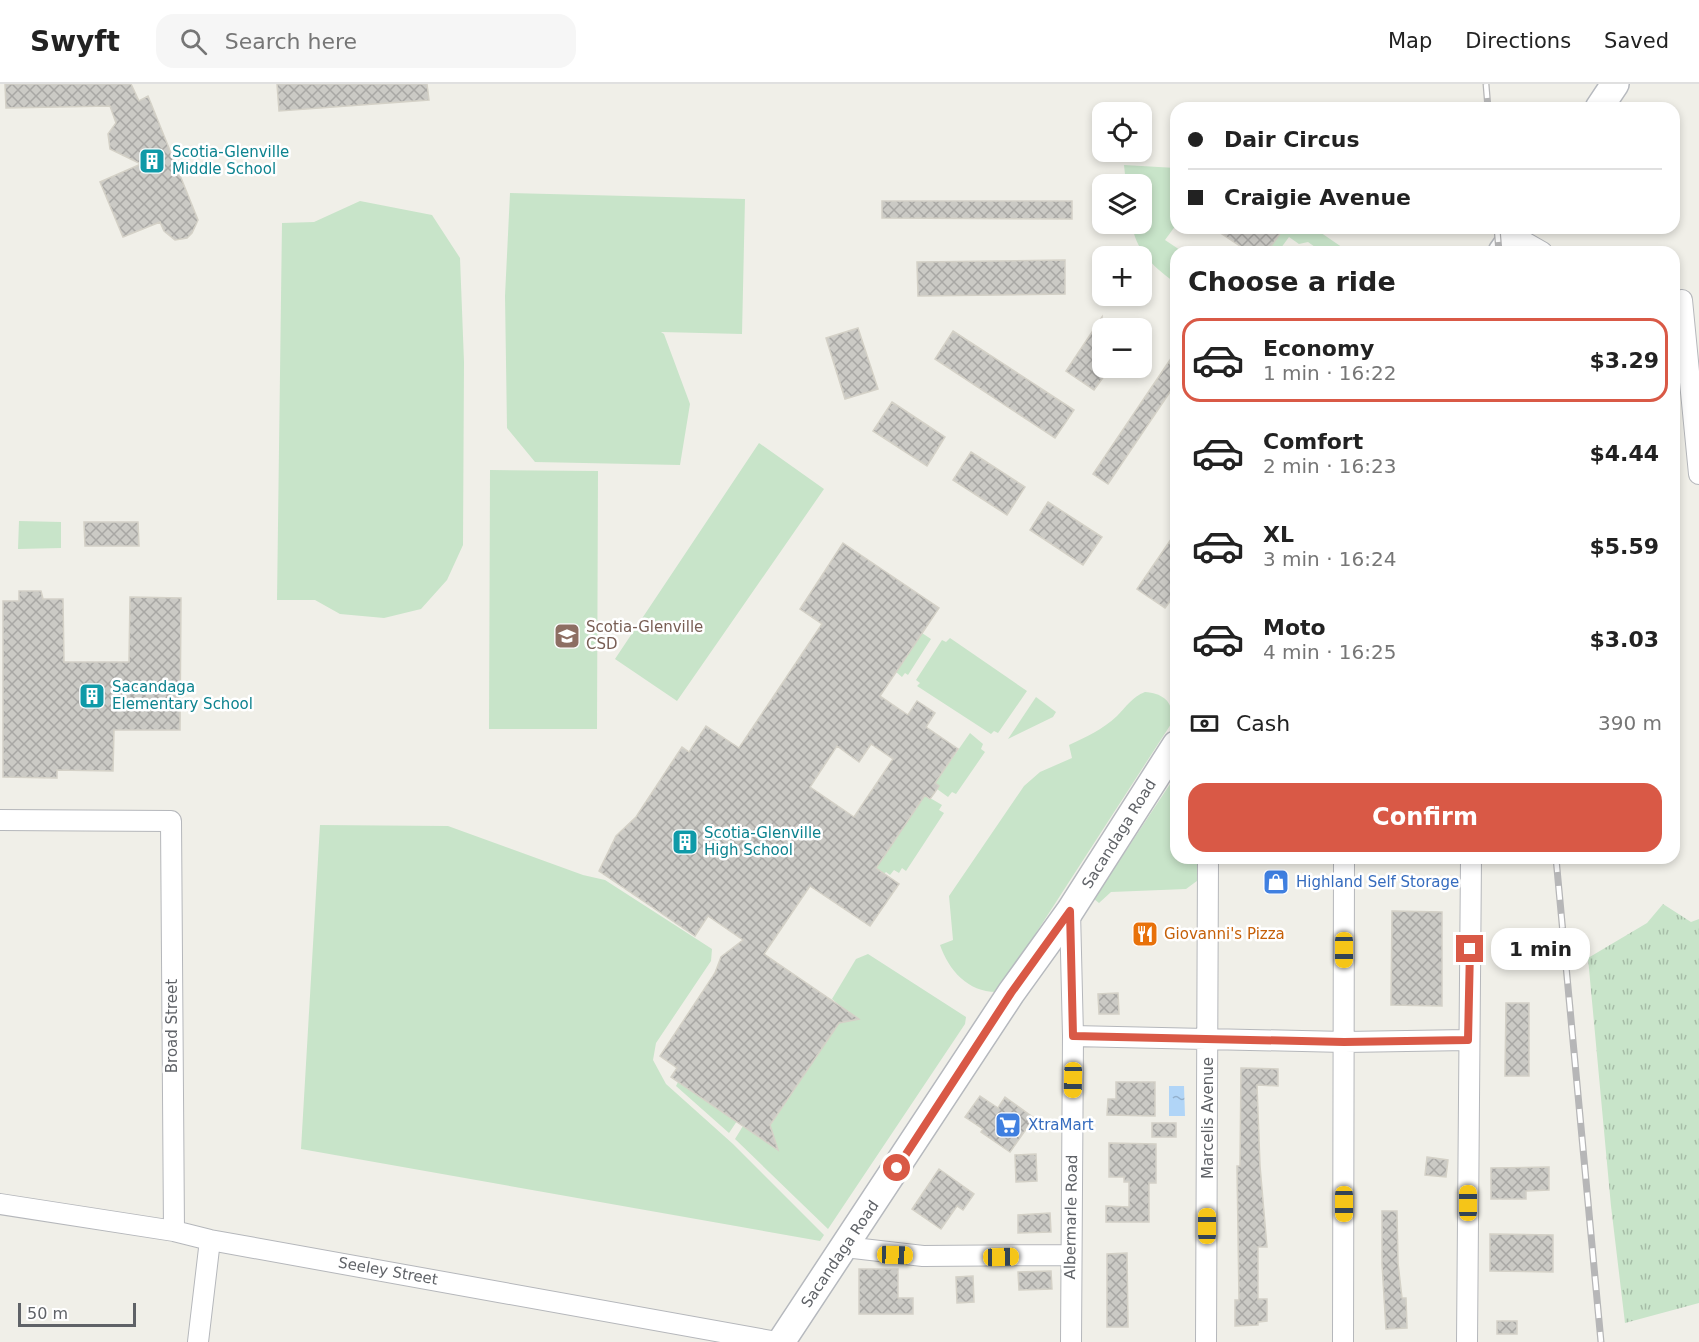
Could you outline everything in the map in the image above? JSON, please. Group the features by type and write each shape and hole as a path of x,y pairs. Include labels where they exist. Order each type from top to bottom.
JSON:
{"main road":[{"path":"1603,102 1615,84"},
{"name":"Sacandaga Road","path":"779,1342 845,1247 1011,993 1070,911 1170,754"}],"street":[{"path":"1512,238 1529,246"},
{"path":"1685,300 1699,474"},
{"name":"Broad Street","path":"0,820 171,821 174,1231"},
{"name":"Marcelis Avenue","path":"1206,1342 1208,864"},
{"path":"1343,1342 1344,864"},
{"path":"1467,1342 1471,864"},
{"name":"Albermarle Road","path":"1070,911 1073,1036 1071,1342"},
{"path":"1073,1036 1344,1042 1468,1040"},
{"name":"Seeley Street","path":"0,1204 174,1231 210,1240 779,1342"},
{"path":"198,1342 210,1240"},
{"path":"845,1247 923,1256 1071,1255"}],"green space":[{"path":"1124,165 1170,168 1170,233 1165,240 1174,246 1170,246 1170,279 1152,263 1152,246 1140,246 1134,234 1152,234 1152,174 1125,174"},
{"path":"510,193 745,199 742,334 661,332 664,334 690,404 680,465 535,462 507,428 505,296"},
{"path":"360,201 432,215 460,258 464,362 463,545 447,580 421,609 384,618 340,614 315,600 277,600 282,223 314,222"},
{"path":"1278,234 1323,234 1340,246 1314,246 1308,242 1299,244 1289,237 1282,246 1270,246"},
{"path":"759,443 824,489 677,701 615,659"},
{"path":"490,470 598,471 597,729 489,729"},
{"path":"19,521 61,522 61,548 18,549"},
{"path":"922,633 931,639 908,675 905,673 902,677 896,672"},
{"path":"950,638 1027,691 998,733 994,731 991,734 917,686 920,683 916,680 942,640 946,642"},
{"path":"1152,693 1167,701 1170,705 1170,726 998,992 978,989 969,984 955,972 940,945 953,940 949,896 1024,786 1040,772 1072,758 1069,745 1106,725 1140,694"},
{"path":"1036,697 1056,712 1053,717 1008,739"},
{"path":"970,733 983,744 981,749 985,752 956,794 952,792 948,797 937,789 935,783"},
{"path":"1170,784 1170,864 1202,864 1201,878 1186,889 1111,892 1099,903 1094,899"},
{"path":"925,795 942,805 939,810 944,813 906,871 902,868 899,873 894,870 890,875 886,872 884,874 876,868"},
{"path":"320,825 448,826 583,875 605,880 712,949 711,961 656,1043 653,1060 666,1084 733,1144 824,1235 820,1241 301,1149"},
{"path":"1663,904 1691,922 1699,919 1699,1303 1625,1323 1611,1206 1588,958 1647,923"},
{"path":"868,954 966,1017 965,1024 828,1229 735,1139 743,1126 772,1138 773,1133 768,1129 841,1019 852,1016 832,999 856,959"},
{"path":"678,1082 737,1121 729,1133 676,1086"}],"water":[{"path":"1169,1086 1184,1086 1185,1116 1169,1116"}],"building":[{"name":"Scotia-Glenville Middle School","path":"5,84 131,84 139,101 148,96 198,220 192,233 187,238 175,240 164,231 160,222 123,237 100,182 141,164 110,149 108,134 116,123 110,106 6,108"},
{"path":"277,84 427,84 429,100 279,111"},
{"path":"882,201 1072,201 1072,219 882,218"},
{"path":"1222,234 1280,234 1271,246 1240,246"},
{"path":"1065,260 1065,294 918,296 917,262"},
{"path":"858,328 878,389 845,399 826,338"},
{"path":"953,331 1074,410 1055,438 935,359"},
{"path":"1092,332 1092,378 1103,378 1094,390 1066,371"},
{"path":"1170,360 1170,392 1108,484 1093,474"},
{"path":"892,402 945,437 927,466 873,431"},
{"path":"971,452 1025,487 1007,515 953,480"},
{"path":"1048,502 1102,537 1083,565 1030,530"},
{"path":"84,522 138,522 139,546 85,546"},
{"path":"1170,541 1170,601 1165,608 1137,589"},
{"name":"Scotia-Glenville High School","path":"843,543 939,608 880,696 908,715 917,701 935,713 926,727 958,749 935,783 939,786 935,792 930,799 925,795 876,868 899,884 870,926 810,886 764,954 859,1019 839,1023 770,1125 778,1150 671,1077 677,1068 660,1056 715,973 721,957 743,940 708,916 695,936 599,871 616,836 636,817 682,747 689,752 706,726 739,748 822,624 800,609","holes":["871,744 893,759 854,817 810,787 837,746 859,762"]},
{"name":"Sacandaga Elementary School","path":"19,591 41,591 43,599 63,599 64,662 129,662 130,597 181,598 180,730 114,730 113,771 57,770 57,778 3,777 3,601 19,601"},
{"path":"1392,911 1442,912 1442,1006 1391,1005"},
{"path":"1118,993 1119,1014 1099,1014 1098,994"},
{"path":"1506,1003 1529,1003 1529,1076 1505,1076"},
{"path":"1241,1068 1278,1069 1278,1086 1257,1085 1260,1166 1267,1247 1258,1247 1258,1299 1267,1299 1267,1321 1258,1322 1258,1325 1235,1326 1235,1300 1239,1300 1237,1166 1240,1166"},
{"path":"1116,1082 1155,1082 1155,1116 1107,1115 1108,1099 1116,1099"},
{"name":"XtraMart","path":"980,1096 998,1108 1005,1097 1034,1118 1010,1152 981,1132 983,1129 965,1117"},
{"path":"1152,1123 1176,1123 1176,1137 1152,1137"},
{"path":"1109,1143 1156,1144 1156,1183 1149,1183 1149,1222 1106,1222 1106,1206 1129,1207 1129,1182 1124,1182 1124,1177 1109,1177"},
{"path":"1036,1154 1037,1181 1016,1182 1015,1155"},
{"path":"1427,1157 1448,1160 1446,1177 1425,1175"},
{"path":"1549,1167 1549,1190 1526,1191 1526,1199 1491,1199 1491,1168"},
{"path":"939,1169 974,1194 963,1210 957,1206 941,1229 912,1209"},
{"path":"1382,1211 1397,1211 1398,1263 1402,1298 1406,1298 1407,1328 1386,1329"},
{"path":"1050,1213 1051,1232 1018,1233 1018,1215"},
{"path":"1490,1234 1553,1235 1553,1272 1490,1271"},
{"path":"1127,1253 1128,1327 1107,1327 1107,1254"},
{"path":"859,1269 898,1269 898,1298 913,1298 913,1314 859,1314"},
{"path":"1051,1271 1052,1289 1019,1290 1018,1272"},
{"path":"973,1276 974,1302 957,1303 956,1277"},
{"path":"1497,1321 1517,1321 1517,1334 1497,1334"}],"railway":[{"path":"1486,84 1488,102"},
{"path":"1498,234 1498,246"},
{"path":"1557,864 1601,1342"}],"place":[{"name":"Scotia-Glenville Middle School","path":"152,161"},
{"name":"Scotia-Glenville CSD","path":"567,636"},
{"name":"Sacandaga Elementary School","path":"92,696"},
{"name":"Scotia-Glenville High School","path":"685,842"},
{"name":"Highland Self Storage","path":"1276,882"},
{"name":"Giovanni's Pizza","path":"1145,934"},
{"name":"XtraMart","path":"1008,1125"}],"route":[{"path":"897,1168 1011,993 1070,911 1073,1036 1344,1042 1468,1040 1470,949"}]}
